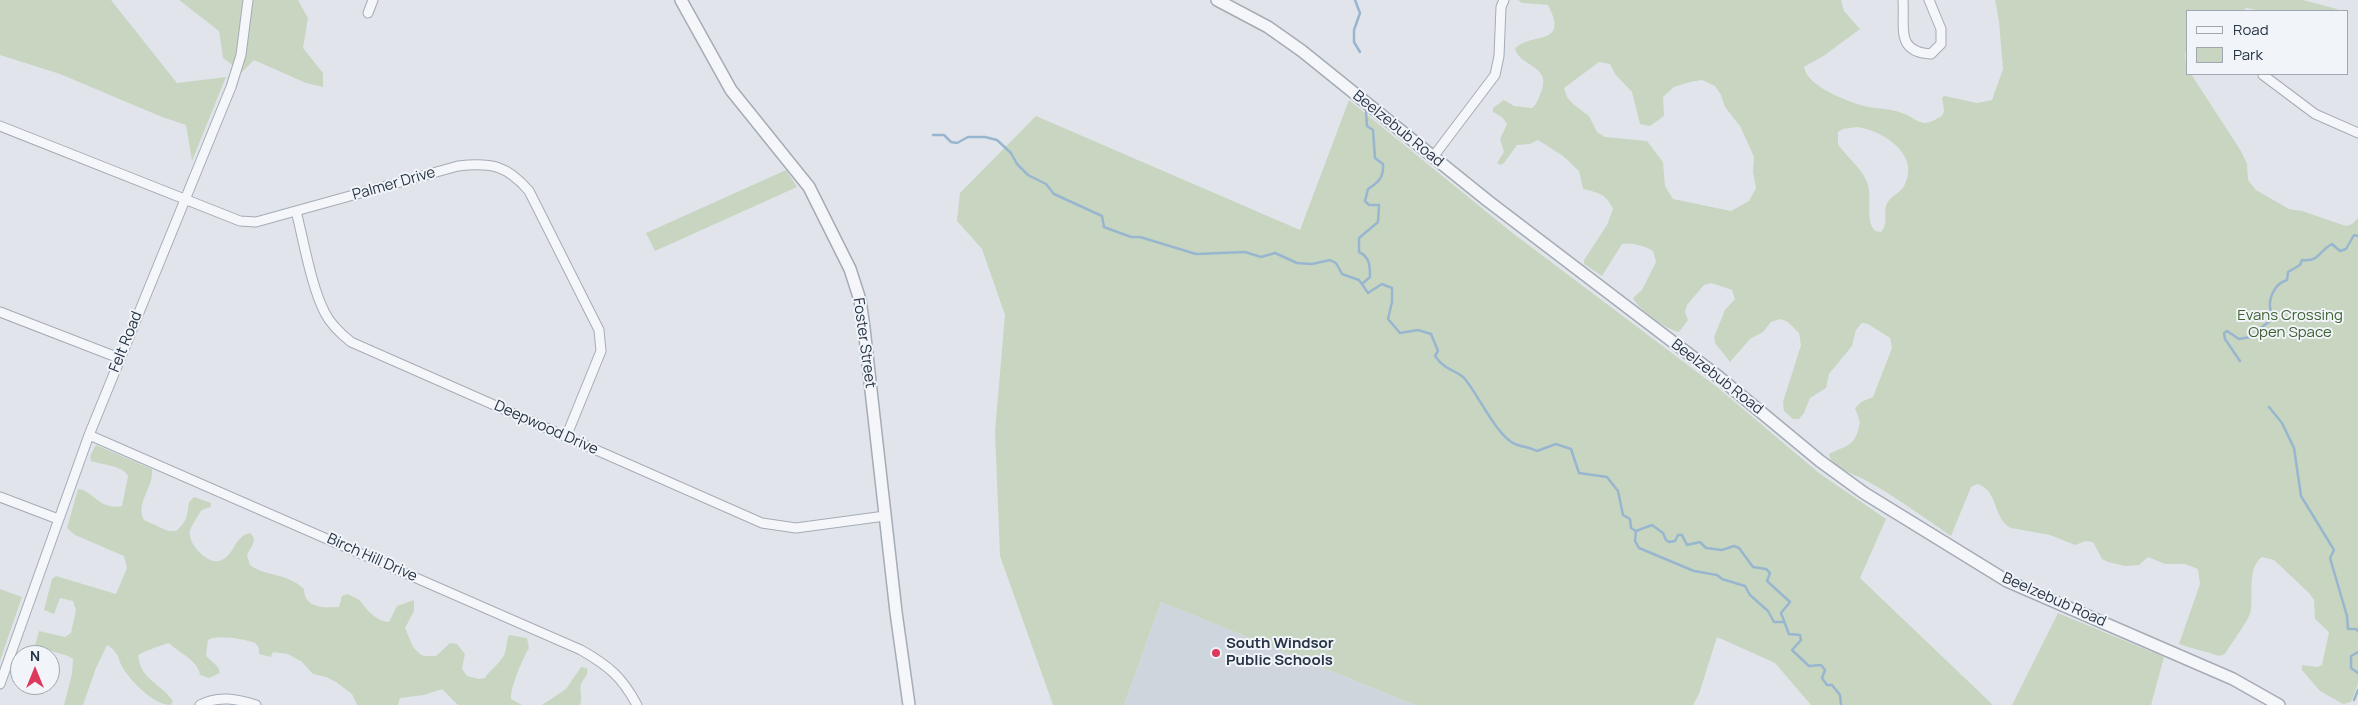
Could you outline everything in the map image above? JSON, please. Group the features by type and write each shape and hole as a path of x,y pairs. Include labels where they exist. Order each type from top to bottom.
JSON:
{"street":[{"name":"Felt Road","path":"0,684 89,435 237,69 248,0"},
{"path":"368,13 373,0"},
{"name":"Foster Street","path":"681,0 731,90 809,187 850,269 860,300 864,328 909,705"},
{"name":"Beelzebub Road","path":"1217,0 1268,27 1302,51 1433,157 1715,374 1820,462 1864,493 2006,581 2233,679 2279,705"},
{"path":"1433,157 1495,75 1499,56 1501,7 1504,0"},
{"path":"1903,0 1903,35 1907,46 1917,53 1931,54 1941,44 1941,29 1928,0"},
{"path":"2263,75 2315,114 2357,130"},
{"name":"Palmer Drive","path":"0,126 240,221 256,222 458,166 483,163 518,178 529,192 599,330 601,351 566,437"},
{"name":"Deepwood Drive","path":"296,211 325,314 336,329 350,342 762,523 796,528 885,516"},
{"path":"0,312 119,358"},
{"name":"Birch Hill Drive","path":"89,435 581,650 607,665 626,684 637,705"},
{"path":"0,497 58,519"},
{"name":"Beelzebub Road","path":"2256,693 2268,705"},
{"path":"200,705 207,701 234,698 256,705"}],"shaded area":[{"name":"South Windsor Public Schools","path":"1161,602 1415,705 1124,705"}],"green space":[{"path":"0,0 111,0 177,83 226,77 192,161 186,125 162,117 60,74 0,55"},
{"path":"179,0 298,0 308,18 303,48 323,73 323,87 306,83 254,60 242,72 223,58 219,31"},
{"name":"Evans Crossing Open Space","path":"1518,0 1841,0 1844,11 1860,29 1825,55 1804,67 1807,74 1828,92 1847,100 1864,106 1897,111 1924,123 1931,122 1942,116 1944,111 1942,97 1977,103 1992,100 2003,69 1995,0 2303,0 2337,9 2256,10 2247,8 2243,10 2186,10 2185,54 2186,75 2192,75 2241,151 2247,164 2248,180 2256,190 2289,209 2302,211 2346,226 2352,224 2358,218 2358,684 2351,702 2343,704 2320,691 2302,670 2302,665 2317,667 2322,665 2329,632 2315,619 2314,600 2309,593 2274,560 2262,557 2257,562 2252,574 2250,615 2225,654 2219,656 2179,644 2200,584 2198,569 2185,564 2165,564 2148,557 2139,565 2125,566 2102,559 2093,542 2086,541 2075,545 2050,535 2011,528 2001,518 1989,492 1977,484 1971,487 1951,536 1887,493 1834,463 1830,459 1829,454 1850,444 1856,437 1860,422 1855,408 1861,402 1873,397 1892,348 1890,338 1868,324 1862,323 1856,330 1852,346 1829,374 1826,388 1810,398 1804,413 1799,419 1793,419 1784,411 1783,402 1801,345 1799,333 1788,322 1780,319 1771,322 1763,332 1750,339 1730,362 1715,343 1714,337 1725,310 1735,299 1732,290 1711,283 1704,285 1687,305 1685,312 1688,320 1679,332 1653,318 1633,298 1642,290 1656,262 1653,251 1638,245 1622,244 1602,276 1584,264 1584,260 1607,225 1613,209 1608,200 1597,193 1583,189 1579,171 1563,156 1538,140 1530,144 1517,145 1504,163 1501,165 1497,163 1504,152 1500,139 1507,124 1502,117 1493,112 1493,108 1504,100 1514,106 1532,108 1537,102 1543,85 1543,78 1540,72 1518,55 1515,49 1522,44 1551,33 1554,27 1554,18 1548,5 1522,3","holes":["1599,62 1610,64 1615,74 1632,92 1640,124 1650,126 1664,116 1663,97 1674,87 1702,80 1715,86 1721,95 1725,107 1740,126 1754,157 1753,172 1756,188 1749,201 1731,211 1673,199 1665,186 1663,162 1647,141 1605,137 1597,132 1589,116 1573,104 1567,97 1564,88","1857,127 1867,129 1888,139 1897,146 1908,164 1908,175 1904,186 1887,203 1885,223 1881,232 1875,231 1870,221 1869,191 1866,179 1838,144 1838,132 1843,129"]},
{"path":"1349,100 1510,231 1717,387 1819,473 1886,519 1860,578 1993,705 1811,705 1775,663 1717,637 1699,694 1693,705 1415,705 1161,602 1124,705 1053,705 1000,556 995,431 1005,315 982,249 957,221 960,193 1036,116 1300,230"},
{"path":"786,170 797,187 655,251 646,233"},
{"path":"96,445 152,469 152,476 143,501 142,513 144,520 168,531 176,531 185,521 189,502 194,497 211,503 210,507 201,511 190,531 195,547 209,559 219,561 224,558 241,538 250,533 254,541 247,555 250,565 297,584 304,589 307,600 311,603 321,607 339,607 342,596 347,594 360,601 376,618 389,622 397,606 414,600 414,611 405,628 413,647 424,656 436,656 450,643 457,644 465,654 462,669 467,676 479,679 485,678 504,655 509,635 527,638 529,648 517,673 511,694 511,699 522,705 458,705 442,689 424,695 400,698 398,705 357,705 352,694 336,682 313,674 302,662 288,654 273,652 271,657 259,654 259,648 255,643 218,637 208,640 206,656 218,667 220,673 209,678 200,675 196,665 169,643 138,655 143,670 173,701 171,705 158,702 139,687 124,670 114,650 107,645 96,668 83,705 64,705 72,674 73,659 60,654 60,645 35,645 39,631 65,637 71,633 76,610 73,601 60,598 54,614 44,610 52,579 56,576 116,594 127,568 124,556 75,535 67,528 78,489 87,492 102,503 114,507 122,506 128,476 117,467 91,461 90,456"},
{"path":"0,589 22,597 0,661"},
{"path":"2058,613 2164,657 2151,705 2012,705"},
{"path":"581,667 587,668 587,675 581,684 580,705 542,705 566,689"}],"waterway":[{"path":"1355,0 1360,13 1354,30 1354,42 1360,52"},
{"path":"1362,284 1370,277 1370,269 1369,262 1359,252 1359,238 1378,222 1379,205 1369,205 1365,201 1368,189 1380,179 1383,172 1383,164 1375,158 1373,130 1367,126 1366,112"},
{"path":"933,135 944,135 951,142 957,143 968,137 985,137 997,140 1011,153 1017,164 1028,175 1046,184 1054,194 1102,216 1104,227 1131,237 1140,237 1196,254 1245,252 1261,257 1275,253 1297,263 1312,264 1330,260 1336,263 1342,274 1359,280 1368,293 1382,284 1392,288 1392,302 1388,319 1400,333 1418,330 1431,334 1438,351 1435,356 1443,365 1465,379 1501,432 1515,444 1537,451 1556,444 1571,449 1579,473 1607,477 1618,491 1623,515 1630,519 1631,528 1636,531"},
{"path":"2240,361 2225,339 2224,333 2227,331 2239,339 2256,336 2258,330 2274,318 2270,308 2271,299 2277,287 2287,280 2288,272 2300,265 2302,260 2316,258 2332,244 2340,251 2346,249 2354,235 2358,236"},
{"path":"2269,407 2282,423 2294,448 2301,496 2334,550 2330,558 2347,616 2348,629 2356,629 2358,631"},
{"path":"1636,531 1652,525 1663,533 1669,542 1675,541 1678,535 1682,535 1687,545 1700,542 1706,548 1722,550 1734,546 1739,548 1753,567 1766,569 1770,573 1767,581 1790,602 1781,613 1789,634 1800,635 1801,640 1792,650 1809,666 1821,665 1825,670 1822,678 1827,685 1832,685 1840,695 1841,705"},
{"path":"1636,531 1635,541 1639,548 1694,571 1717,575 1722,579 1745,586 1750,595 1768,611 1774,622 1783,622"},
{"path":"2358,652 2351,656 2351,668 2358,673"},
{"path":"2354,700 2358,690"}],"place":[{"name":"South Windsor Public Schools","path":"1216,653"}]}
